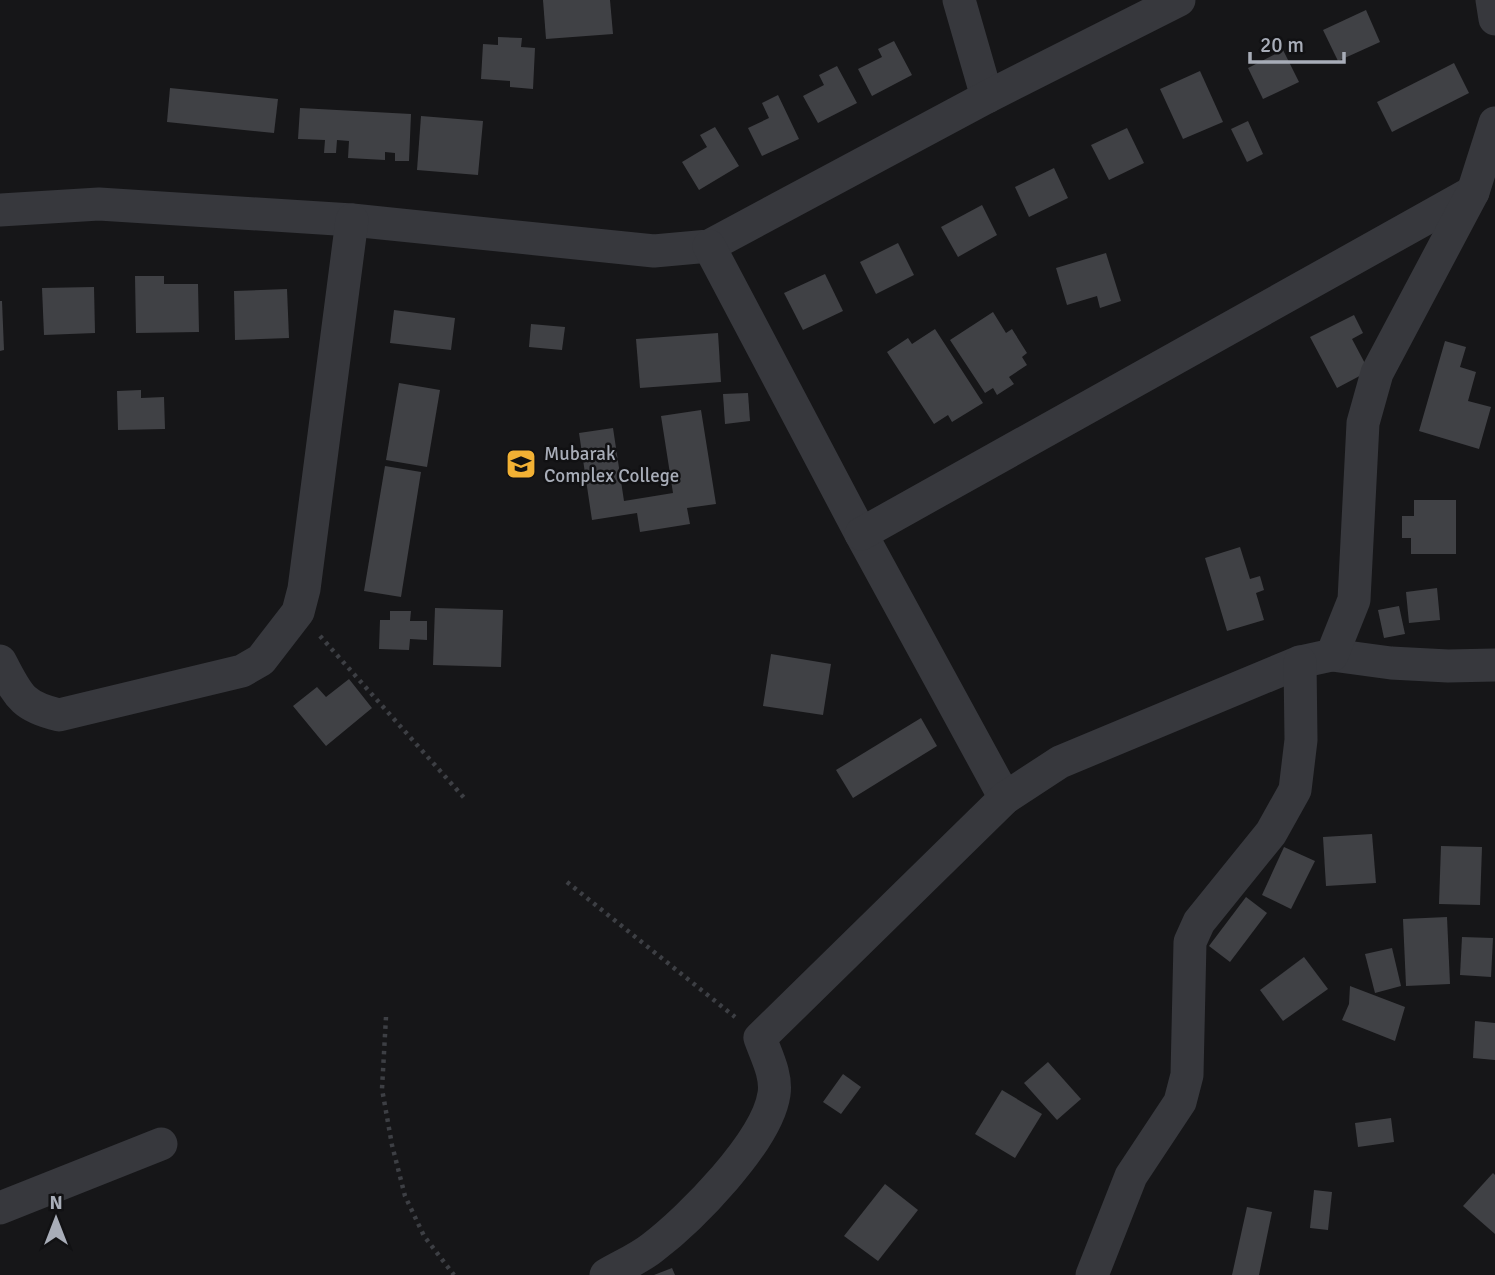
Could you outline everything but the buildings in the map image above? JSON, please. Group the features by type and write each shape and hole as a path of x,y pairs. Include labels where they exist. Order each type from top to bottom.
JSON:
{"street":[{"path":"960,0 987,97"},
{"path":"0,210 99,204 352,220 654,251 709,246 987,97 1180,0"},
{"path":"1492,0 1495,19"},
{"path":"1092,1275 1131,1176 1180,1102 1187,1075 1190,942 1199,922 1271,833 1295,790 1316,658 1354,600 1363,423 1377,373 1473,192 1495,123"},
{"path":"861,534 1473,192"},
{"path":"0,662 21,698 38,710 59,715 242,671 261,660 298,612 352,220"},
{"path":"709,246 1004,798"},
{"path":"606,1275 650,1250 681,1224 746,1152 764,1123 774,1093 771,1068 760,1038 1004,798 1060,762 1316,658 1448,666 1495,665"},
{"path":"0,1208 161,1144"}],"path":[{"path":"298,612 466,800"},
{"path":"567,882 760,1038"},
{"path":"386,1017 382,1089 405,1196 424,1236 454,1275"}],"place":[{"name":"Mubarak Complex College","path":"521,464"}]}
